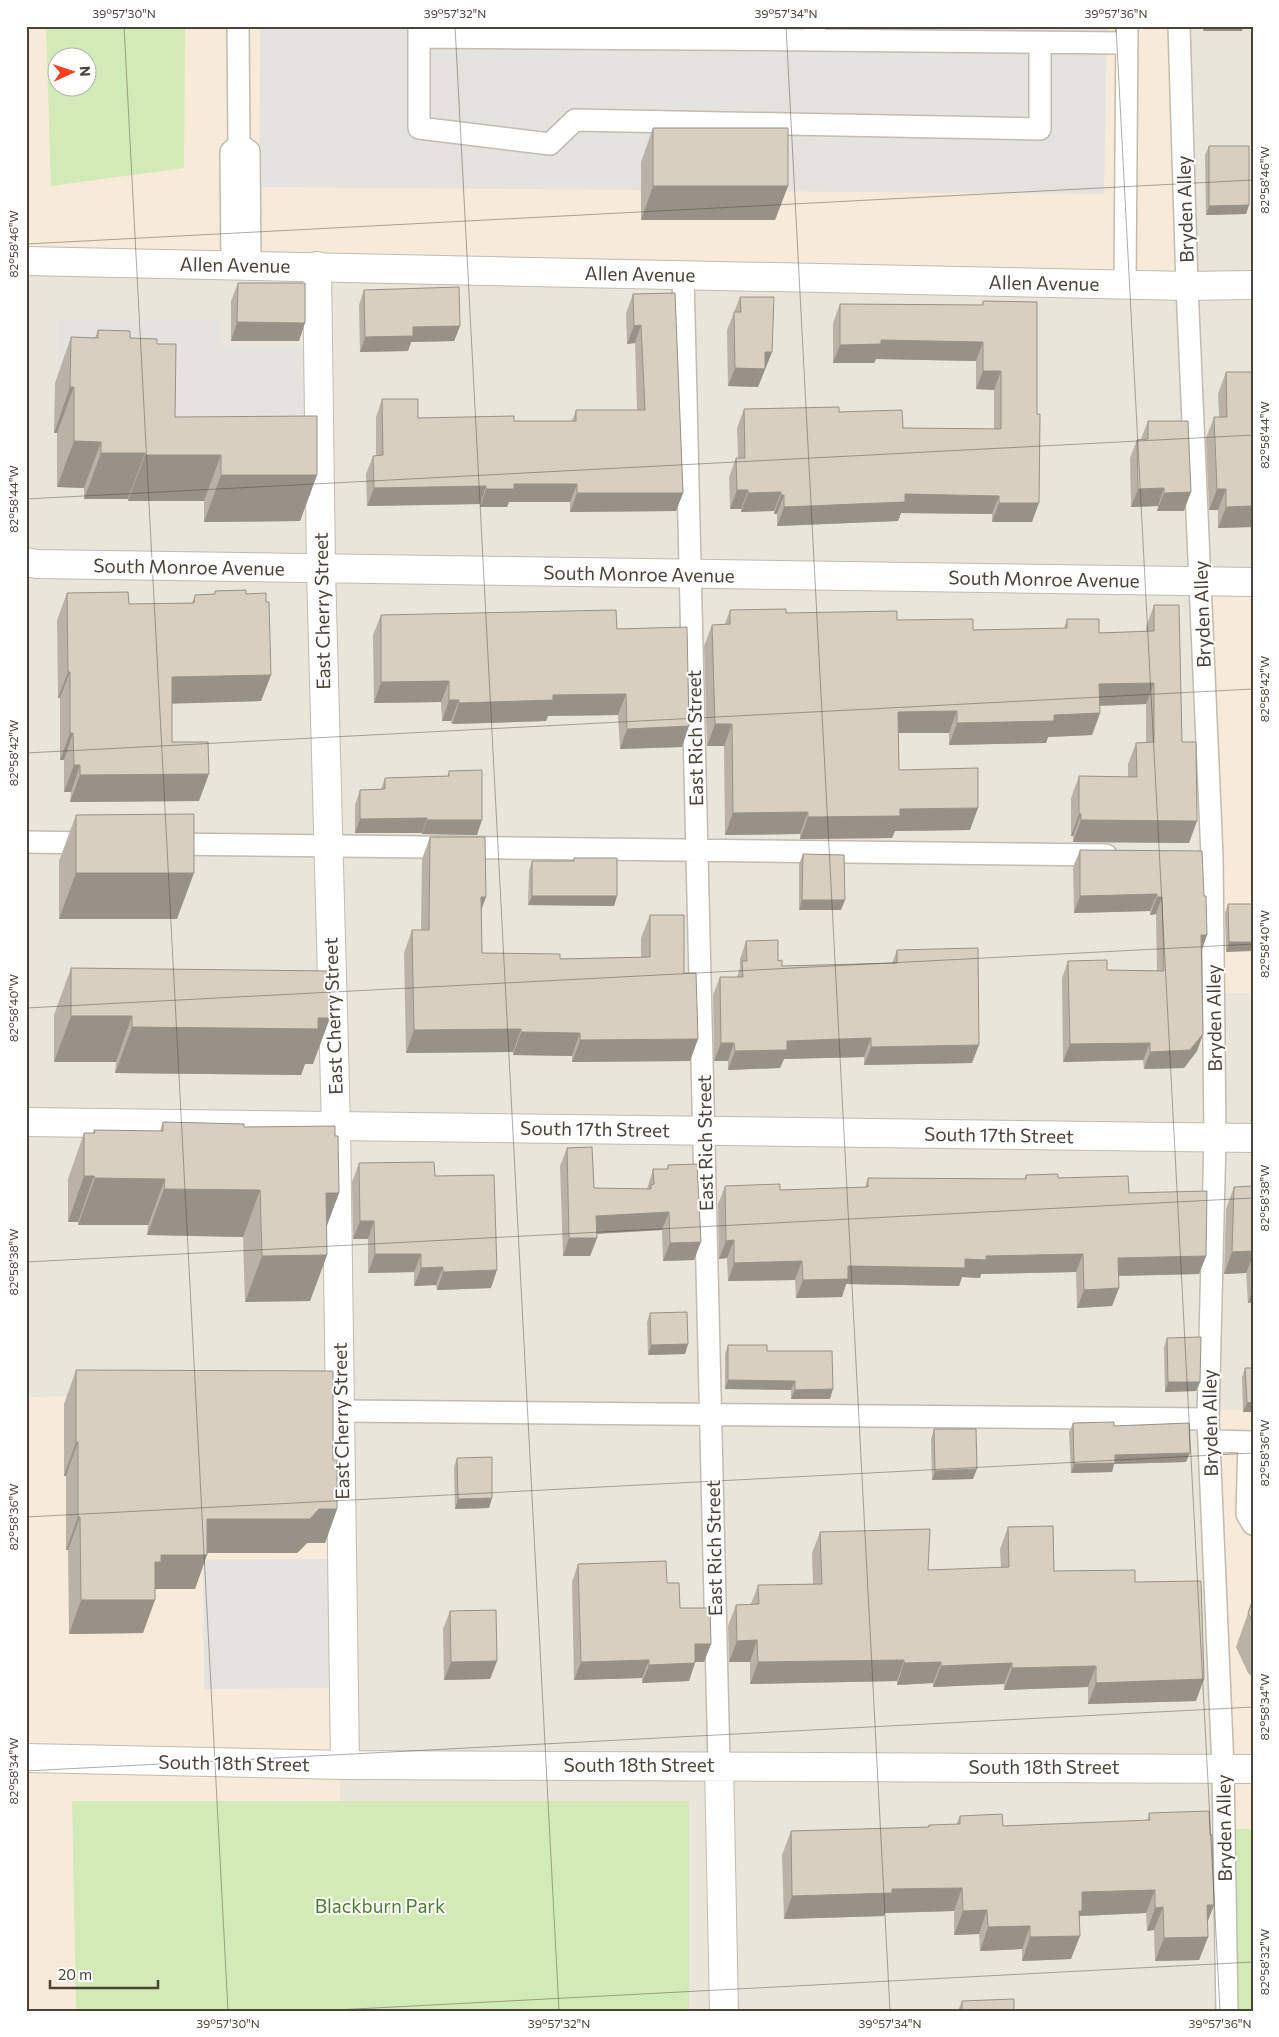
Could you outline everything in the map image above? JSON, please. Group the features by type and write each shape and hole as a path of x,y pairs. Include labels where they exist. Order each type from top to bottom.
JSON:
{"street":[{"name":"Allen Avenue","path":"26,261 1125,285 1253,285"},
{"name":"East Cherry Street","path":"318,266 321,570 336,1125 345,1765"},
{"name":"South Monroe Avenue","path":"26,562 37,564 321,570 1253,582"},
{"name":"South 17th Street","path":"26,1122 1253,1138"},
{"name":"South 18th Street","path":"26,1758 345,1765 1253,1768"},
{"name":"East Rich Street","path":"719,1766 724,2011"}],"lane":[{"path":"238,26 239,144 249,151 241,265"},
{"name":"Bryden Alley","path":"1179,26 1187,286 1201,582 1202,856 1215,1138 1208,1419 1223,1768 1227,2011"},
{"path":"1040,42 1040,129 575,120 550,144 419,128 419,32 815,33 1040,42 1127,35 1125,285"},
{"name":"East Rich Street","path":"684,275 719,1766"},
{"path":"26,842 114,843"},
{"path":"143,844 1123,855"},
{"path":"341,1411 1208,1419"},
{"path":"1209,1441 1251,1442 1247,1514 1253,1524"}],"shaded area":[{"path":"26,26 1188,26 1194,283 26,255"},
{"path":"260,26 1107,26 1104,194 259,187"},
{"path":"1188,26 1253,26 1253,581 1207,992 1253,993 1253,1410 1215,1410 1234,1829 1239,2011 689,2011 689,1801 340,1801 337,1396 26,1397 26,255"},
{"path":"58,319 220,320 220,347 308,348 307,448 173,448 173,373 58,373"},
{"path":"1203,581 1253,581 1253,993 1206,992"},
{"path":"337,1396 340,1801 72,1801 76,2011 26,2011 26,1397"},
{"path":"1215,1410 1253,1410 1253,1829 1234,1829"},
{"path":"332,1559 333,1688 204,1689 203,1560"}],"green space":[{"path":"46,26 185,26 184,168 51,186 48,98 98,98 98,48 48,48 48,90"},
{"name":"Blackburn Park","path":"72,1801 689,1801 689,2011 76,2011"},
{"path":"1234,1829 1253,1829 1253,2011 1239,2011"}],"building":[{"path":"653,128 788,128 788,186 653,186"},
{"path":"1209,146 1249,146 1249,205 1209,206"},
{"path":"238,283 305,283 305,323 237,322"},
{"path":"459,287 460,326 413,327 413,336 365,337 364,290"},
{"path":"675,293 683,493 577,493 577,484 514,484 514,489 486,489 486,486 374,488 373,456 383,455 382,399 418,399 418,418 514,416 514,421 576,421 576,410 645,410 641,325 634,326 633,294"},
{"path":"740,297 774,297 772,352 765,352 765,369 735,368 734,312 741,312"},
{"path":"983,301 1037,302 1037,414 1040,414 1039,503 999,503 999,496 905,494 905,502 784,507 784,495 781,495 781,492 748,493 748,490 737,490 736,458 745,458 744,409 839,407 839,412 902,410 903,428 1001,429 1001,371 983,371 983,342 881,340 881,344 840,345 840,304 983,305"},
{"path":"98,330 130,331 130,338 157,339 157,344 176,344 175,417 317,416 317,475 221,475 221,455 101,453 101,442 74,441 74,387 70,387 71,337 98,338"},
{"path":"1226,372 1253,372 1253,506 1226,507 1226,489 1217,489 1214,417 1227,417"},
{"path":"1148,421 1188,421 1191,492 1164,493 1164,488 1138,489 1137,440 1148,439"},
{"path":"246,590 246,594 266,593 266,602 269,602 271,675 172,677 172,742 208,742 209,774 80,775 80,765 74,765 73,733 70,733 67,593 128,592 129,604 194,603 195,595 215,594 215,591"},
{"path":"1154,605 1179,605 1182,742 1196,742 1197,821 1081,820 1081,814 1079,814 1079,776 1137,777 1136,743 1154,742 1154,683 1099,684 1100,713 1054,715 1054,721 957,723 957,711 898,712 899,770 978,768 978,808 900,809 900,816 808,817 808,812 733,813 732,724 715,724 712,625 730,624 730,610 786,609 786,613 897,611 897,620 973,619 973,630 1067,628 1067,619 1099,619 1099,633 1154,631"},
{"path":"616,610 617,629 687,627 689,726 627,729 626,694 553,695 553,700 459,703 459,700 449,700 449,681 381,682 381,615"},
{"path":"482,770 482,820 427,820 427,818 360,819 360,790 385,789 385,778 449,776 449,771"},
{"path":"194,814 194,873 76,873 76,815"},
{"path":"430,837 485,837 486,897 481,897 482,953 560,954 560,959 650,957 650,915 684,915 684,973 696,973 698,1039 580,1040 580,1033 521,1032 521,1029 414,1030 412,930 429,930"},
{"path":"1080,850 1202,851 1207,935 1201,935 1203,1034 1190,1050 1150,1052 1150,1043 1070,1044 1068,961 1107,960 1107,970 1164,971 1162,897 1157,897 1157,894 1080,896"},
{"path":"803,854 844,855 845,900 802,900"},
{"path":"574,858 617,858 617,896 532,896 532,861 574,861"},
{"path":"1228,904 1253,904 1253,942 1229,942"},
{"path":"778,940 778,961 782,960 782,966 897,963 897,950 978,948 979,1045 871,1047 871,1038 787,1041 787,1050 735,1051 734,1043 721,1043 720,977 743,977 742,961 747,961 746,941"},
{"path":"71,968 330,971 330,1018 318,1018 318,1029 132,1027 132,1016 71,1016"},
{"path":"163,1122 244,1124 244,1127 335,1126 335,1136 338,1136 339,1193 326,1193 327,1255 262,1256 260,1190 164,1189 165,1179 95,1178 94,1176 84,1176 84,1133 95,1133 94,1130 163,1131"},
{"path":"592,1147 594,1188 651,1189 651,1185 654,1184 653,1169 668,1169 668,1165 697,1164 701,1242 670,1243 669,1212 596,1216 597,1238 569,1238 567,1148"},
{"path":"434,1162 435,1176 494,1175 497,1270 443,1272 443,1267 421,1268 421,1254 375,1254 374,1221 360,1221 359,1163"},
{"path":"1058,1174 1058,1178 1128,1176 1129,1193 1207,1191 1206,1256 1118,1258 1119,1288 1084,1290 1083,1254 986,1256 986,1260 965,1259 965,1268 848,1266 848,1279 803,1280 802,1261 734,1263 734,1240 726,1241 725,1186 780,1184 780,1190 868,1187 868,1178 1026,1179 1026,1175"},
{"path":"1253,1186 1253,1251 1232,1252 1234,1187"},
{"path":"687,1312 688,1344 651,1345 650,1313"},
{"path":"1201,1337 1200,1382 1168,1382 1167,1338"},
{"path":"728,1345 767,1345 767,1351 832,1351 833,1389 795,1390 795,1381 728,1380"},
{"path":"1245,1368 1253,1368 1253,1402 1247,1403"},
{"path":"76,1370 333,1371 333,1460 337,1460 337,1509 319,1509 310,1519 207,1519 207,1555 161,1555 161,1562 155,1562 155,1600 81,1600 78,1442 76,1442"},
{"path":"1114,1422 1114,1426 1189,1423 1190,1453 1115,1455 1115,1463 1074,1464 1073,1423"},
{"path":"934,1429 976,1429 977,1469 935,1471"},
{"path":"492,1457 492,1498 458,1499 457,1458"},
{"path":"1053,1526 1054,1571 1135,1570 1135,1582 1201,1581 1204,1679 1096,1683 1096,1666 1012,1668 1012,1663 941,1666 941,1662 904,1663 904,1660 758,1662 757,1640 737,1641 736,1605 759,1604 758,1585 822,1584 820,1532 930,1529 928,1570 1009,1567 1008,1527"},
{"path":"666,1561 667,1583 679,1583 680,1608 710,1608 711,1644 695,1644 695,1663 649,1665 649,1660 581,1662 578,1564"},
{"path":"1253,1599 1253,1622 1248,1613"},
{"path":"496,1610 497,1661 451,1662 450,1611"},
{"path":"1209,1811 1210,1835 1212,1835 1214,1905 1207,1905 1208,1937 1164,1938 1163,1907 1155,1908 1155,1890 1082,1892 1082,1911 1079,1911 1080,1936 1030,1937 1030,1926 988,1927 987,1910 963,1911 962,1888 892,1889 892,1893 792,1896 791,1831 929,1827 929,1825 960,1824 960,1816 1002,1814 1003,1826 1150,1820 1149,1813"},
{"path":"1014,1999 1014,2011 962,2011 962,2001"},
{"path":"1201,2010 1201,2011 1134,2011"}]}
